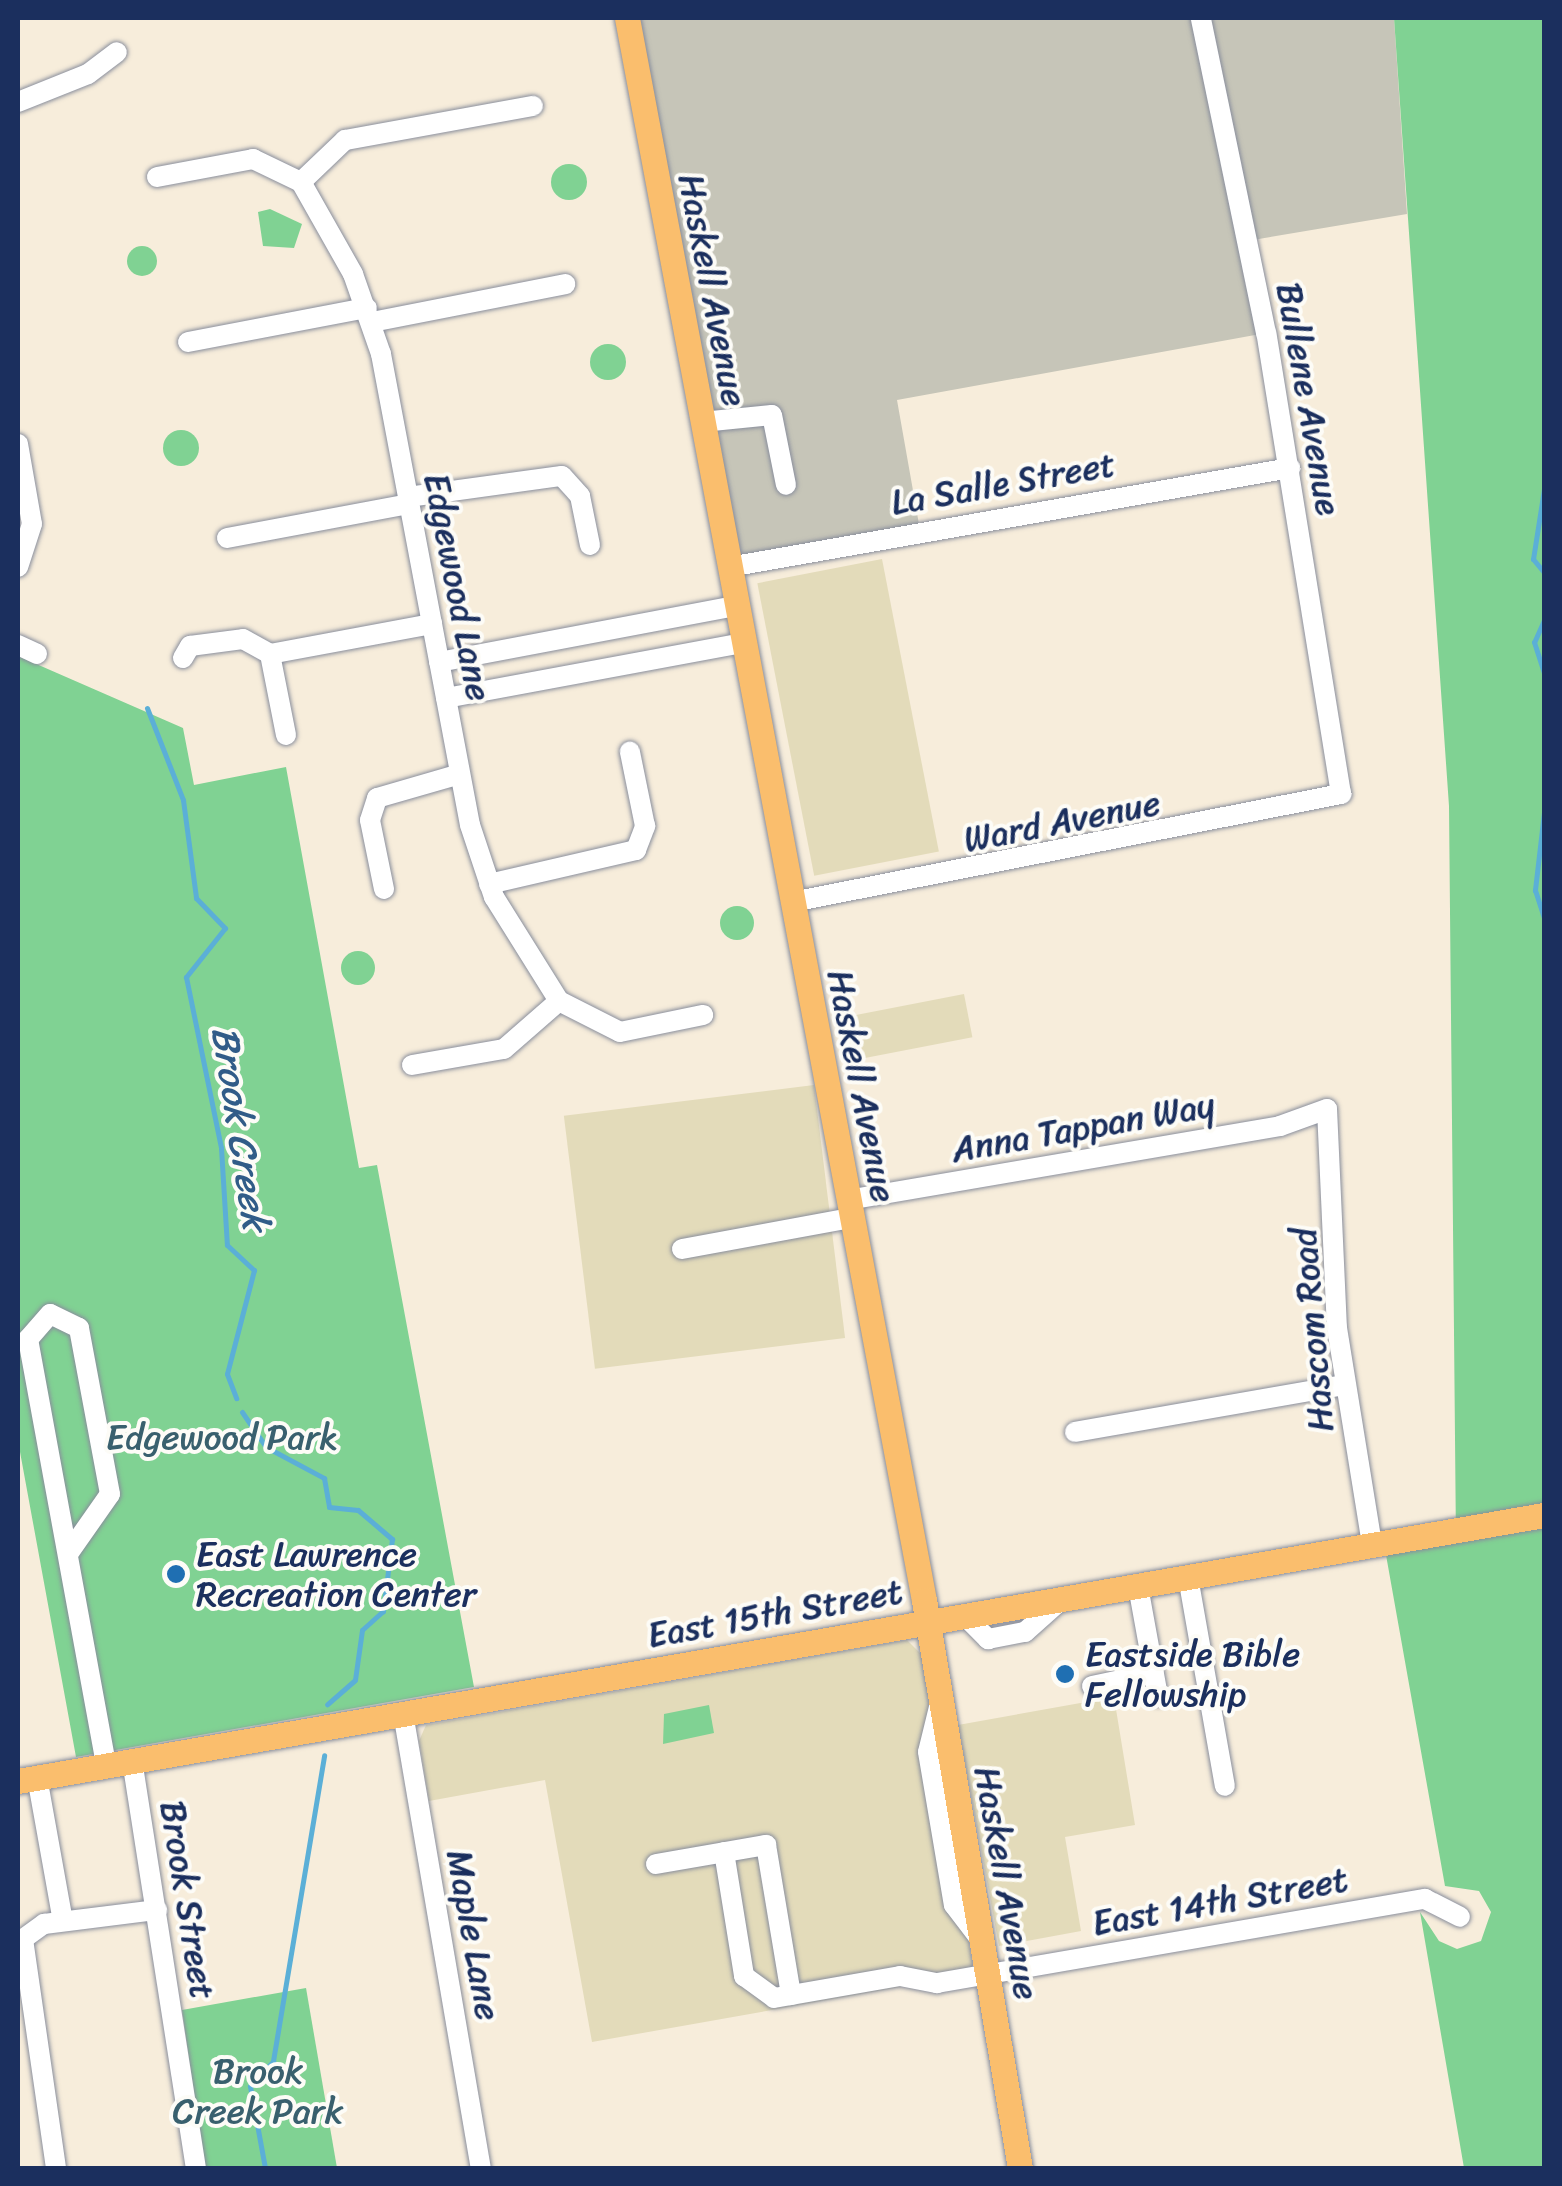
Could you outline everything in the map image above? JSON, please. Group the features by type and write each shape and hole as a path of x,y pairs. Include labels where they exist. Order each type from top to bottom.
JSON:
{"main road":[{"name":"Haskell Avenue","path":"627,18 928,1622 1020,2168"},
{"name":"East 15th Street","path":"27,1779 1544,1516"}],"street":[{"name":"Bullene Avenue","path":"1201,18 1290,468 1341,794"},
{"path":"18,102 88,74 117,52"},
{"path":"157,177 253,159 301,182 345,140 532,106"},
{"name":"Edgewood Lane","path":"301,182 369,315 409,500 460,774 489,884 559,1000"},
{"path":"188,342 564,284"},
{"path":"702,422 772,415 786,485"},
{"path":"18,444 32,524 18,567"},
{"name":"La Salle Street","path":"729,567 1290,468"},
{"path":"227,538 409,500 562,476 580,496 590,545"},
{"path":"439,662 736,606"},
{"path":"183,658 190,646 243,639 270,654 432,624"},
{"path":"446,698 744,644"},
{"path":"270,654 286,735"},
{"path":"489,884 636,850 645,826 630,752"},
{"path":"384,889 370,820 377,798 460,774"},
{"name":"Ward Avenue","path":"792,902 1341,794"},
{"path":"412,1066 504,1049 559,1000 620,1032 704,1015"},
{"name":"Anna Tappan Way","path":"682,1249 850,1209 1280,1126 1327,1109"},
{"name":"Hascom Road","path":"1327,1109 1345,1385 1372,1544"},
{"path":"68,1554 110,1494 79,1328 50,1314 28,1339 106,1765"},
{"path":"1075,1432 1345,1385"},
{"path":"1188,1577 1225,1786"},
{"path":"1138,1586 1158,1696"},
{"path":"1092,1686 1154,1674"},
{"name":"Maple Lane","path":"403,1713 482,2168"},
{"name":"Brook Street","path":"132,1760 196,2168"},
{"path":"27,1779 63,1921"},
{"path":"656,1864 724,1852 766,1845 792,1995 774,1998 744,1976 724,1852"},
{"name":"East 14th Street","path":"792,1995 889,1977 927,1985 1424,1898 1460,1918"},
{"path":"56,2168 19,1950 34,1928 157,1910"}],"shaded area":[{"path":"627,18 1394,18 1407,214 1247,241 1266,333 897,400 920,530 729,567"},
{"path":"882,559 939,852 814,876 757,583"},
{"path":"964,994 972,1037 847,1062 838,1018"},
{"path":"814,1085 845,1338 595,1369 564,1116"},
{"path":"907,1640 922,1655 974,1974 592,2042 545,1780 429,1801 419,1741 426,1725"},
{"path":"1114,1697 1135,1825 1065,1837 1081,1931 999,1946 958,1725"}],"green space":[{"path":"1394,18 1544,18 1544,2168 1464,2168 1420,1912 1439,1941 1457,1949 1481,1941 1491,1912 1479,1891 1445,1886 1386,1555 1456,1543 1449,806"},
{"path":"569,164 582,169 587,182 582,195 569,200 556,195 551,182 556,169"},
{"path":"270,209 302,224 294,248 263,246 258,212"},
{"path":"142,246 153,250 157,261 153,272 142,276 131,272 127,261 131,250"},
{"path":"608,344 621,349 626,362 621,375 608,380 595,375 590,362 595,349"},
{"path":"181,430 194,435 199,448 194,461 181,466 168,461 163,448 168,435"},
{"name":"Edgewood Park","path":"18,656 183,728 194,785 286,767 359,1168 377,1165 474,1687 76,1757 18,1441"},
{"path":"737,906 749,911 754,923 749,935 737,940 725,935 720,923 725,911"},
{"path":"358,951 370,956 375,968 370,980 358,985 346,980 341,968 346,956"},
{"path":"709,1705 714,1733 663,1744 664,1714"},
{"name":"Brook Creek Park","path":"306,1988 337,2168 205,2168 182,2010"}],"waterway":[{"path":"1544,489 1533,559 1544,572"},
{"path":"1544,620 1534,642 1544,672"},
{"name":"Brook Creek","path":"147,708 183,800 196,898 225,928 186,977 221,1148 227,1245 254,1270 227,1374 236,1398"},
{"path":"1544,812 1535,890 1544,917"},
{"name":"Brook Creek","path":"242,1412 266,1447 324,1478 329,1507 358,1510 392,1539 383,1611 362,1630 355,1680 327,1704"},
{"name":"Brook Creek","path":"265,2168 250,2086 273,2061 324,1755"}],"place":[{"name":"East Lawrence Recreation Center","path":"176,1574"},
{"name":"Eastside Bible Fellowship","path":"1065,1674"}]}
